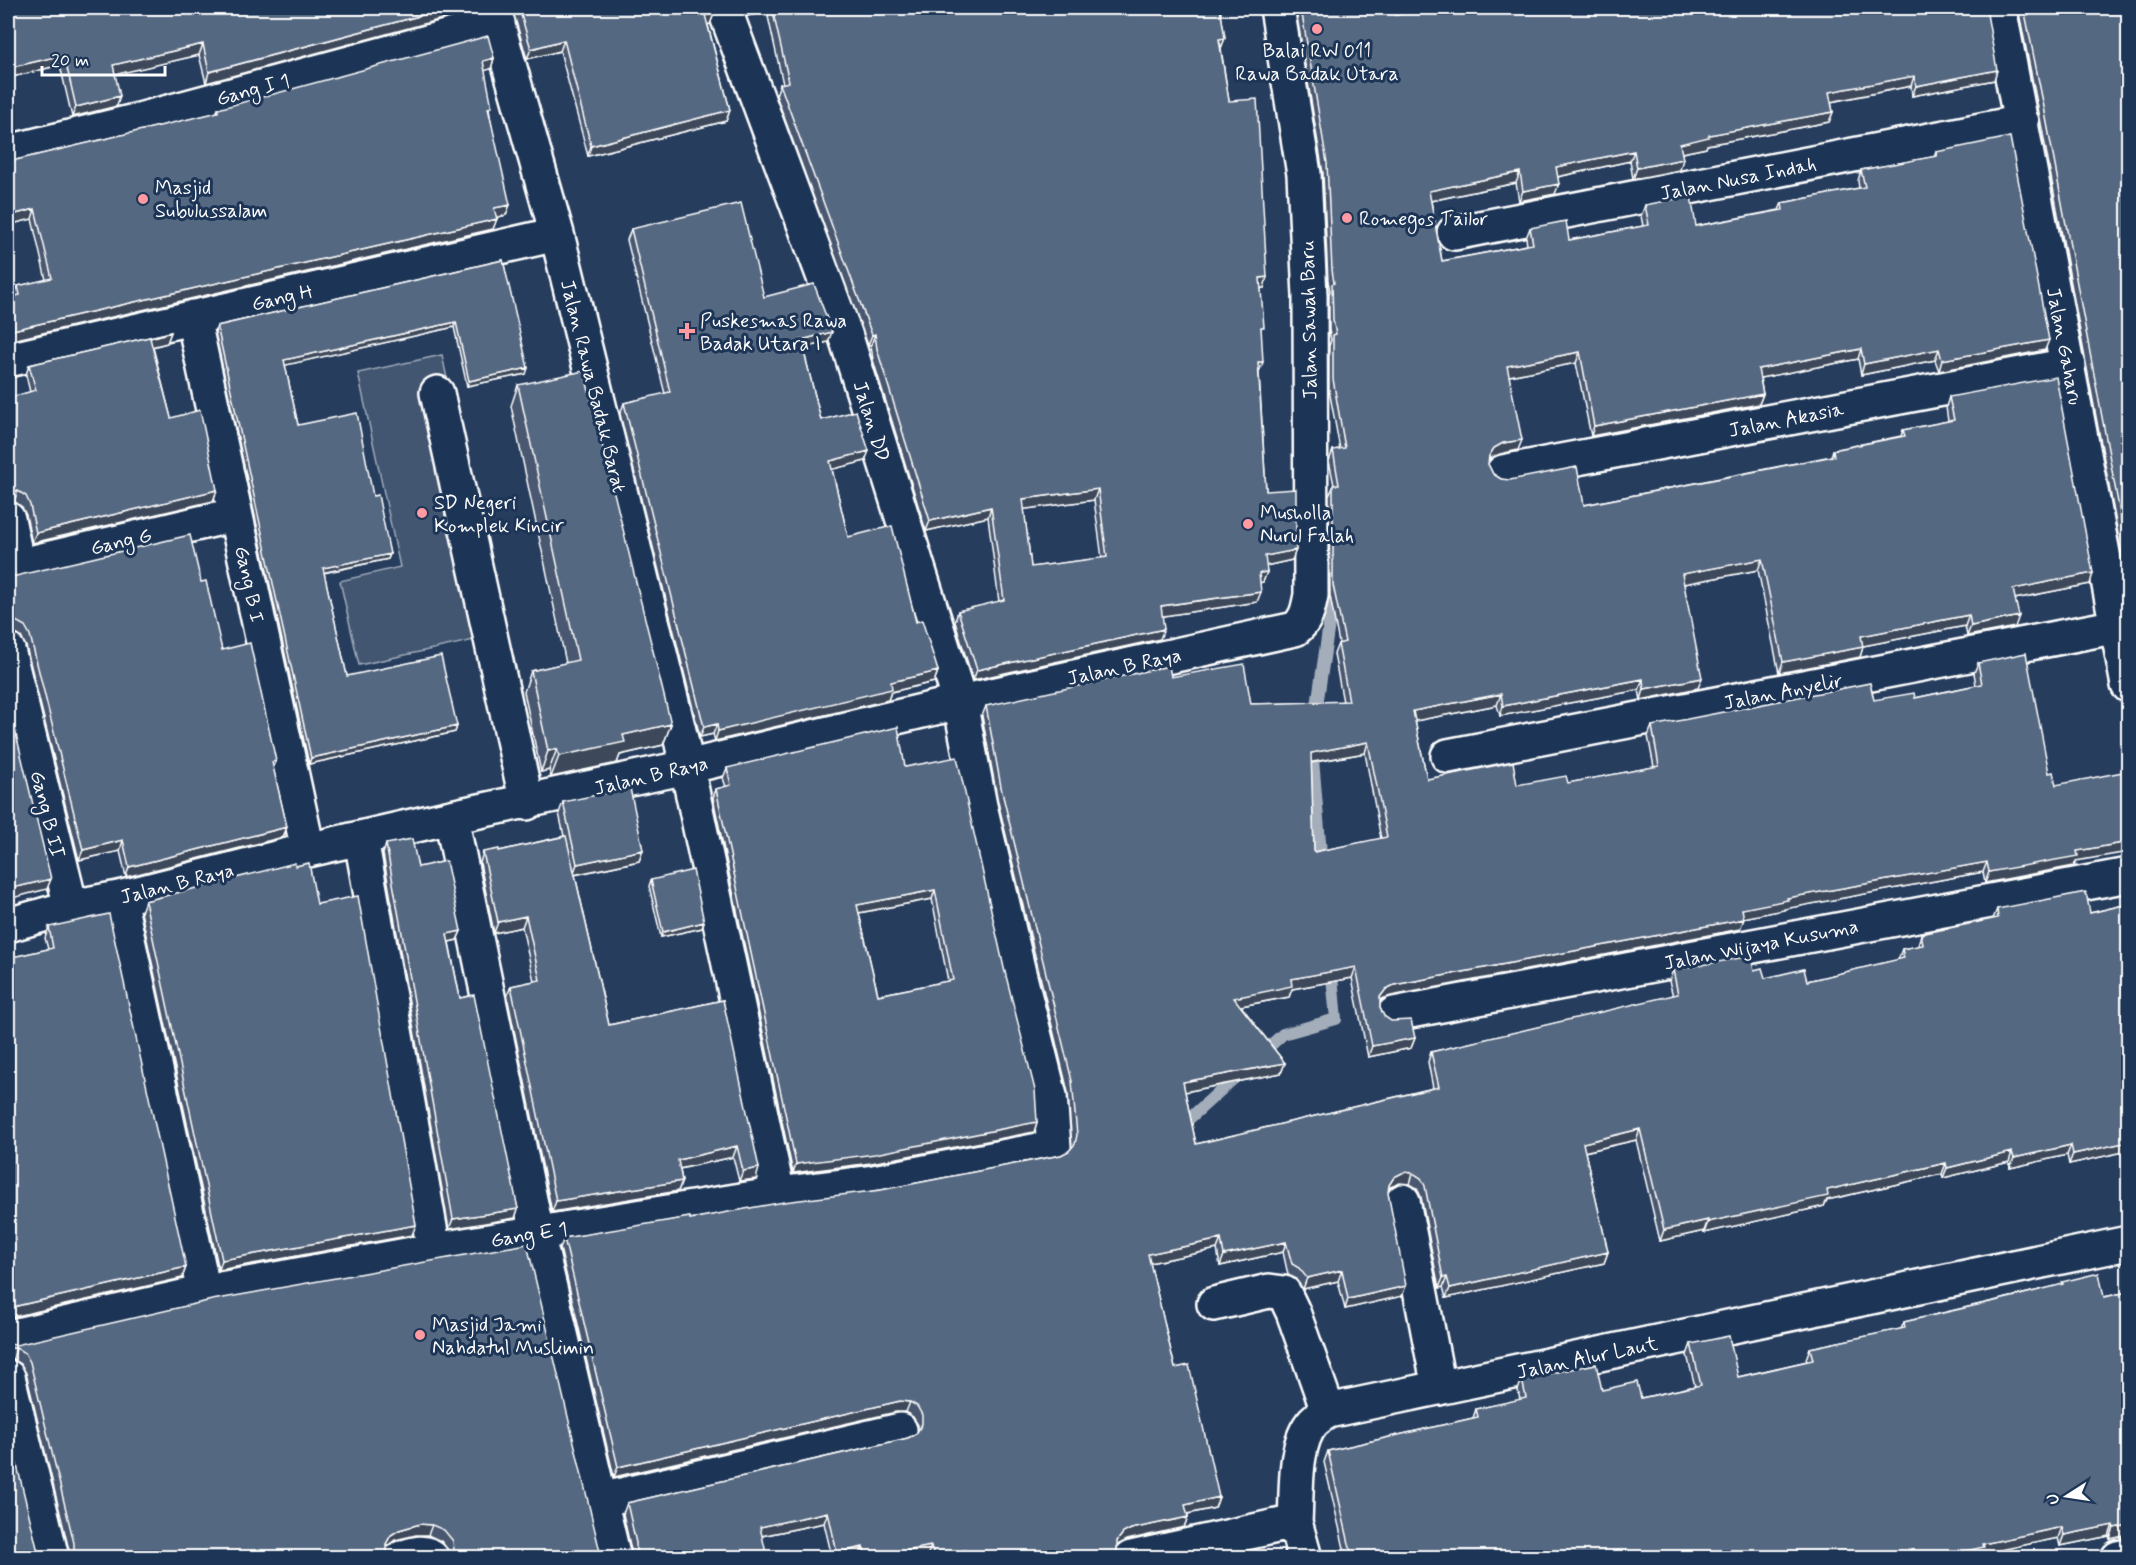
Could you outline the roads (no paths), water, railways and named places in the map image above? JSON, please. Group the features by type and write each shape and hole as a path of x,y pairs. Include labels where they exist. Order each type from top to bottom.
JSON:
{"street":[{"name":"Jalan DD","path":"724,8 844,334 960,702 983,817 1050,1096 1054,1148"},
{"name":"Jalan Sawah Baru","path":"1277,8 1304,174 1310,296 1311,595 1303,623 1295,629"},
{"name":"Jalan Gaharu","path":"2000,8 2128,685"},
{"name":"Gang I 1","path":"8,152 139,120 495,15"},
{"name":"Jalan Rawa Badak Barat","path":"495,15 557,234 687,767 778,1194"},
{"name":"Jalan Nusa Indah","path":"1454,233 2022,122"},
{"name":"Gang H","path":"8,360 557,234"},
{"name":"Gang B I","path":"193,317 308,850"},
{"name":"Jalan Akasia","path":"1503,472 2069,365"},
{"path":"437,393 526,803"},
{"name":"Gang G","path":"13,567 234,515"},
{"path":"8,519 13,567"},
{"name":"Jalan Anyelir","path":"1448,756 2118,626"},
{"name":"Jalan B Raya","path":"8,925 71,907 119,898 308,850 687,767 960,702 1295,629"},
{"name":"Gang B II","path":"8,650 71,907"},
{"path":"451,818 537,1233 614,1557"},
{"path":"361,839 434,1250"},
{"name":"Jalan Wijaya Kusuma","path":"1394,1014 2128,875"},
{"path":"119,898 204,1292"},
{"name":"Gang E 1","path":"8,1336 204,1292 434,1250 778,1194 874,1182 1054,1148"},
{"path":"1403,1201 1439,1388"},
{"name":"Jalan Alur Laut","path":"1328,1411 2128,1243"},
{"path":"1214,1304 1269,1291 1284,1293 1293,1312 1328,1411 1313,1422 1304,1436 1299,1456 1296,1522 1305,1557"},
{"path":"8,1377 52,1557"},
{"path":"600,1500 900,1430"},
{"path":"1141,1555 1296,1522"},
{"path":"401,1557 422,1553 432,1557"},
{"path":"2118,1557 2128,1556"}],"waterway":[{"path":"1296,8 1300,30"},
{"path":"1315,719 1334,590"},
{"path":"1312,748 1322,865"},
{"path":"1260,1055 1283,1034 1336,1019 1331,966"},
{"path":"1180,1127 1241,1072"}],"place":[{"name":"Balai RW 011 Rawa Badak Utara","path":"1317,29"},
{"name":"Masjid Subulussalam","path":"143,199"},
{"name":"Romegos Tailor","path":"1347,218"},
{"name":"Puskesmas Rawa Badak Utara I","path":"687,331"},
{"name":"SD Negeri Komplek Kincir","path":"422,513"},
{"name":"Musholla Nurul Falah","path":"1248,524"},
{"name":"Masjid Jami Nahdatul Muslimin","path":"420,1335"}]}
